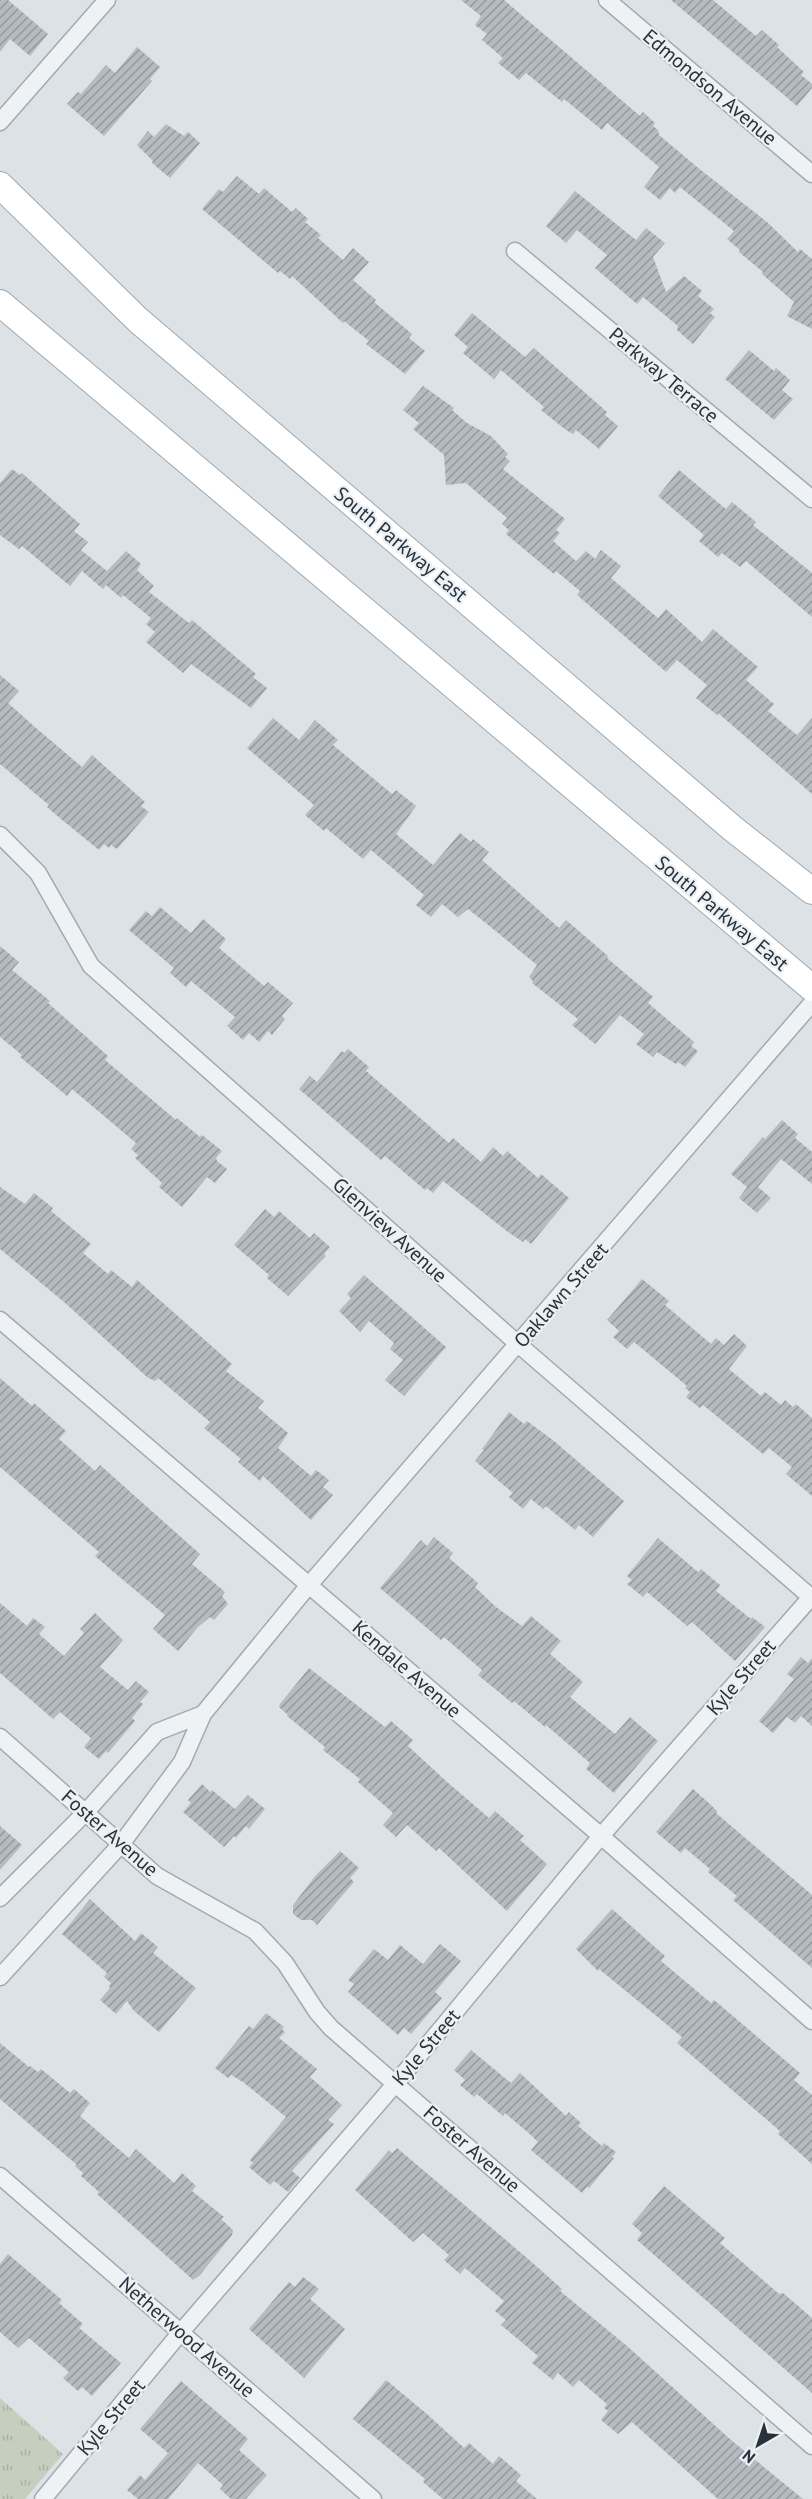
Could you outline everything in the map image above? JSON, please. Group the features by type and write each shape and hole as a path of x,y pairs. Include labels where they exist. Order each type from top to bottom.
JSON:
{"main road":[{"name":"South Parkway East","path":"0,185 138,320 732,828 812,891"},
{"name":"South Parkway East","path":"0,303 812,988"}],"street":[{"path":"0,122 108,0"},
{"name":"Edmondson Avenue","path":"607,0 812,174"},
{"name":"Parkway Terrace","path":"515,251 812,499"},
{"name":"Glenview Avenue","path":"0,835 38,873 91,966 518,1344 812,1597"},
{"name":"Oaklawn Street","path":"203,1714 309,1585 812,1003"},
{"name":"Kendale Avenue","path":"0,1320 601,1836 812,2021"},
{"name":"Kyle Street","path":"43,2499 181,2332 396,2083 601,1836 812,1597"},
{"path":"0,1898 86,1812 157,1732 203,1714"},
{"path":"0,1977 122,1843 182,1762 203,1714"},
{"name":"Foster Avenue","path":"0,1737 157,1876 255,1931 285,1963 317,2012 331,2028 812,2446"},
{"name":"Netherwood Avenue","path":"0,2176 373,2499"}],"green space":[{"path":"0,2398 63,2454 25,2499 0,2499"}],"building":[{"path":"0,0 8,0 48,34 30,56 10,39 0,52"},
{"path":"461,0 504,0 640,116 643,112 655,123 653,126 658,130 659,135 768,223 798,252 800,249 812,259 812,329 787,316 794,302 727,239 734,231 680,187 675,193 670,188 660,200 644,187 659,167 607,123 602,130 564,99 562,102 526,73 519,80 498,63 503,58 482,40 487,34 475,25 481,16"},
{"path":"671,0 713,0 756,36 762,30 804,72 801,75 812,84 812,88 797,106"},
{"path":"137,47 160,67 150,79 152,81 104,136 67,104 78,92 81,94 106,65 115,73"},
{"path":"166,124 184,136 188,132 200,143 170,178 152,163 153,161 137,145 148,131 154,137"},
{"path":"237,176 259,194 264,188 292,212 296,208 308,219 305,222 321,235 318,238 343,260 353,248 369,262 353,280 376,300 374,302 412,334 409,338 425,351 405,374 366,344 369,341 344,321 343,323 292,276 290,279 280,271 278,273 202,209 219,189 223,192"},
{"path":"575,191 636,240 646,228 665,243 653,257 666,292 684,276 702,291 698,296 714,309 710,313 715,317 693,344 677,330 678,326 643,297 637,304 595,268 607,255 577,230 566,243 546,226"},
{"path":"472,313 525,357 534,348 607,412 605,415 618,426 599,449 576,430 573,434 566,430 541,410 544,407 501,370 494,379 463,353 468,347 454,335"},
{"path":"749,350 774,371 776,368 790,380 782,390 793,399 774,420 725,379"},
{"path":"423,386 454,408 452,410 467,423 491,436 508,454 505,457 510,461 503,469 565,519 556,530 560,533 553,541 576,561 586,551 595,559 601,550 621,566 611,578 658,618 666,609 702,642 713,629 758,667 746,680 774,704 768,711 797,735 812,718 812,794 718,713 717,715 696,698 707,685 677,660 666,672 577,595 580,591 556,571 554,574 506,534 509,530 502,524 507,518 466,483 446,485 444,455 413,429 419,423 403,410"},
{"path":"12,469 20,475 22,473 80,524 74,531 88,542 81,550 107,571 126,551 141,564 137,570 154,586 149,592 189,623 192,620 256,674 253,677 267,688 251,708 191,664 183,673 146,642 155,632 146,624 151,618 123,595 121,598 106,585 103,589 82,571 70,586 22,546 19,549 0,535 0,483"},
{"path":"679,470 726,509 732,502 756,522 753,525 812,573 812,617 746,561 740,567 722,553 718,557 699,541 704,535 658,496"},
{"path":"0,675 19,691 8,703 36,728 82,767 92,755 145,802 141,806 149,812 117,849 111,845 109,848 104,844 99,850 0,764"},
{"path":"273,718 299,740 315,720 338,740 333,745 392,794 396,790 416,806 396,834 433,865 460,833 471,842 473,839 489,852 482,860 559,928 566,920 653,997 648,1003 694,1042 691,1046 698,1051 685,1067 657,1052 653,1057 636,1044 644,1034 620,1015 595,1044 572,1025 578,1019 532,983 529,977 537,965 468,909 458,917 442,904 431,917 416,905 424,895 371,850 363,859 326,828 324,831 305,815 314,805 247,748"},
{"path":"160,907 191,933 203,919 226,939 219,948 264,986 268,982 293,1003 282,1016 285,1019 272,1035 268,1031 259,1042 249,1033 243,1040 227,1026 235,1017 191,981 186,987 170,973 174,968 129,930 146,911 152,916"},
{"path":"0,946 19,962 12,970 50,1001 48,1003 108,1056 105,1060 176,1120 177,1118 222,1151 216,1158 227,1169 215,1183 207,1177 182,1207 159,1187 162,1183 135,1158 138,1155 131,1149 136,1143 72,1089 67,1096 0,1037"},
{"path":"348,1049 369,1067 366,1071 449,1143 453,1138 481,1162 493,1147 503,1156 507,1151 538,1178 541,1174 569,1198 531,1244 525,1239 523,1242 508,1232 443,1181 433,1193 427,1188 425,1190 385,1156 381,1160 299,1089 310,1076 317,1082 342,1051 344,1053"},
{"path":"782,1120 798,1134 795,1138 812,1152 812,1184 781,1159 758,1187 771,1198 757,1213 739,1198 747,1187 731,1174 763,1137 765,1139"},
{"path":"0,1187 25,1204 34,1193 53,1208 51,1211 91,1244 83,1253 108,1274 111,1270 132,1287 137,1280 232,1364 226,1371 264,1401 258,1408 288,1433 278,1448 311,1476 316,1470 329,1480 323,1487 333,1495 311,1520 263,1476 260,1481 238,1462 241,1459 204,1428 210,1422 158,1378 155,1381 147,1377 64,1302 0,1249"},
{"path":"265,1209 274,1217 279,1211 310,1238 314,1233 330,1247 324,1254 326,1256 288,1296 267,1278 269,1275 234,1245"},
{"path":"364,1275 446,1347 404,1396 385,1380 403,1360 390,1349 394,1343 369,1321 360,1332 339,1311 351,1298 347,1294"},
{"path":"642,1279 669,1301 665,1305 711,1344 716,1338 724,1345 734,1334 747,1346 729,1369 761,1396 765,1392 781,1405 785,1400 793,1407 796,1404 812,1418 812,1496 786,1474 792,1467 769,1448 763,1454 703,1405 700,1408 686,1397 690,1392 685,1388 687,1386 634,1342 627,1349 613,1337 619,1331 607,1320"},
{"path":"0,1378 66,1431 59,1439 95,1471 100,1465 200,1554 192,1564 225,1592 222,1596 228,1604 214,1620 210,1617 198,1627 178,1651 153,1629 165,1615 95,1556 99,1552 0,1467"},
{"path":"509,1412 524,1424 527,1421 554,1441 624,1501 593,1537 579,1525 575,1530 546,1506 543,1509 531,1499 523,1509 509,1497 513,1493 475,1461"},
{"path":"434,1537 453,1553 449,1558 478,1583 475,1587 496,1607 522,1626 531,1616 561,1641 550,1654 583,1682 570,1697 615,1734 630,1717 658,1741 614,1793 586,1769 590,1763 546,1725 545,1727 514,1701 512,1703 478,1675 482,1670 444,1637 441,1640 380,1588 421,1540 427,1546"},
{"path":"658,1538 698,1572 701,1569 720,1585 716,1591 751,1619 752,1617 765,1627 735,1661 692,1622 687,1626 647,1592 643,1597 627,1584 632,1580 627,1576"},
{"path":"0,1603 27,1626 33,1618 45,1627 39,1634 64,1656 84,1633 80,1629 95,1613 123,1640 100,1667 128,1690 136,1681 149,1692 140,1702 143,1704 132,1718 135,1721 108,1753 106,1751 99,1759 84,1747 91,1738 60,1712 53,1719 0,1673"},
{"path":"801,1657 808,1663 812,1658 812,1726 801,1716 795,1723 787,1717 773,1733 759,1721 794,1679 787,1674"},
{"path":"309,1668 385,1727 391,1721 413,1740 408,1746 446,1781 489,1818 495,1811 524,1836 520,1840 547,1864 507,1911 439,1848 436,1851 407,1825 396,1837 383,1825 393,1813 358,1782 360,1779 323,1750 325,1747 279,1707"},
{"path":"202,1784 235,1809 248,1795 265,1809 249,1829 246,1826 224,1847 183,1812 191,1803 188,1800"},
{"path":"693,1789 717,1811 716,1813 812,1895 812,1968 733,1900 737,1896 708,1872 710,1869 685,1848 681,1853 656,1832"},
{"path":"0,1826 22,1845 0,1870"},
{"path":"340,1851 359,1868 350,1878 354,1882 317,1925 312,1920 301,1920 293,1914 293,1905 316,1875"},
{"path":"90,1899 135,1941 141,1933 158,1947 153,1953 196,1988 159,2032 134,2011 127,2001 116,2014 100,2000 110,1988 111,1983 104,1977 107,1973 62,1934"},
{"path":"612,1909 665,1956 661,1961 711,2003 714,2000 800,2073 794,2080 812,2095 812,2164 778,2134 780,2131 677,2043 682,2037 599,1969 598,1971 576,1949"},
{"path":"440,1944 461,1961 435,1992 442,1998 411,2034 404,2028 398,2035 348,1992 354,1984 348,1980 374,1949 388,1960 400,1945 423,1964"},
{"path":"266,2013 284,2027 282,2029 285,2032 279,2038 317,2069 310,2077 342,2105 328,2120 334,2124 292,2171 300,2178 288,2192 274,2181 270,2185 249,2167 253,2163 250,2160 286,2117 243,2082 231,2075 228,2078 215,2068 249,2026 253,2029"},
{"path":"0,2043 29,2067 38,2072 41,2069 70,2093 74,2089 90,2103 80,2116 129,2158 136,2149 174,2183 182,2173 196,2186 192,2191 224,2217 221,2219 233,2230 232,2235 200,2275 193,2280 97,2194 99,2192 81,2176 83,2173 75,2166 77,2165 0,2099"},
{"path":"471,2050 511,2083 520,2073 566,2116 569,2112 581,2123 578,2126 602,2146 604,2143 616,2152 612,2157 614,2158 589,2188 587,2187 582,2193 531,2150 538,2142 532,2136 505,2113 503,2116 477,2094 474,2097 460,2085 465,2080 454,2070"},
{"path":"397,2148 527,2258 562,2289 560,2291 627,2346 731,2440 803,2499 718,2499 632,2422 618,2434 601,2420 608,2411 604,2408 607,2404 579,2380 573,2387 558,2373 553,2380 532,2363 538,2356 501,2325 506,2320 495,2311 504,2301 465,2268 460,2274 444,2260 449,2255 423,2233 413,2242 355,2190 389,2150 392,2153"},
{"path":"664,2186 725,2238 720,2243 779,2294 783,2293 812,2318 812,2393 637,2240 642,2233 632,2224"},
{"path":"8,2254 62,2300 59,2303 83,2324 79,2328 121,2363 92,2396 82,2387 78,2391 63,2378 69,2372 29,2338 18,2348 0,2332 0,2264"},
{"path":"303,2277 319,2289 310,2299 345,2329 304,2378 249,2329 289,2282 295,2287"},
{"path":"386,2380 464,2448 469,2443 493,2464 499,2456 521,2475 516,2481 537,2499 443,2499 423,2482 425,2479 353,2419"},
{"path":"181,2381 248,2439 239,2450 267,2475 246,2499 231,2499 220,2489 223,2485 198,2463 168,2499 138,2499 127,2490 140,2475 145,2480 168,2453 140,2429"}]}
